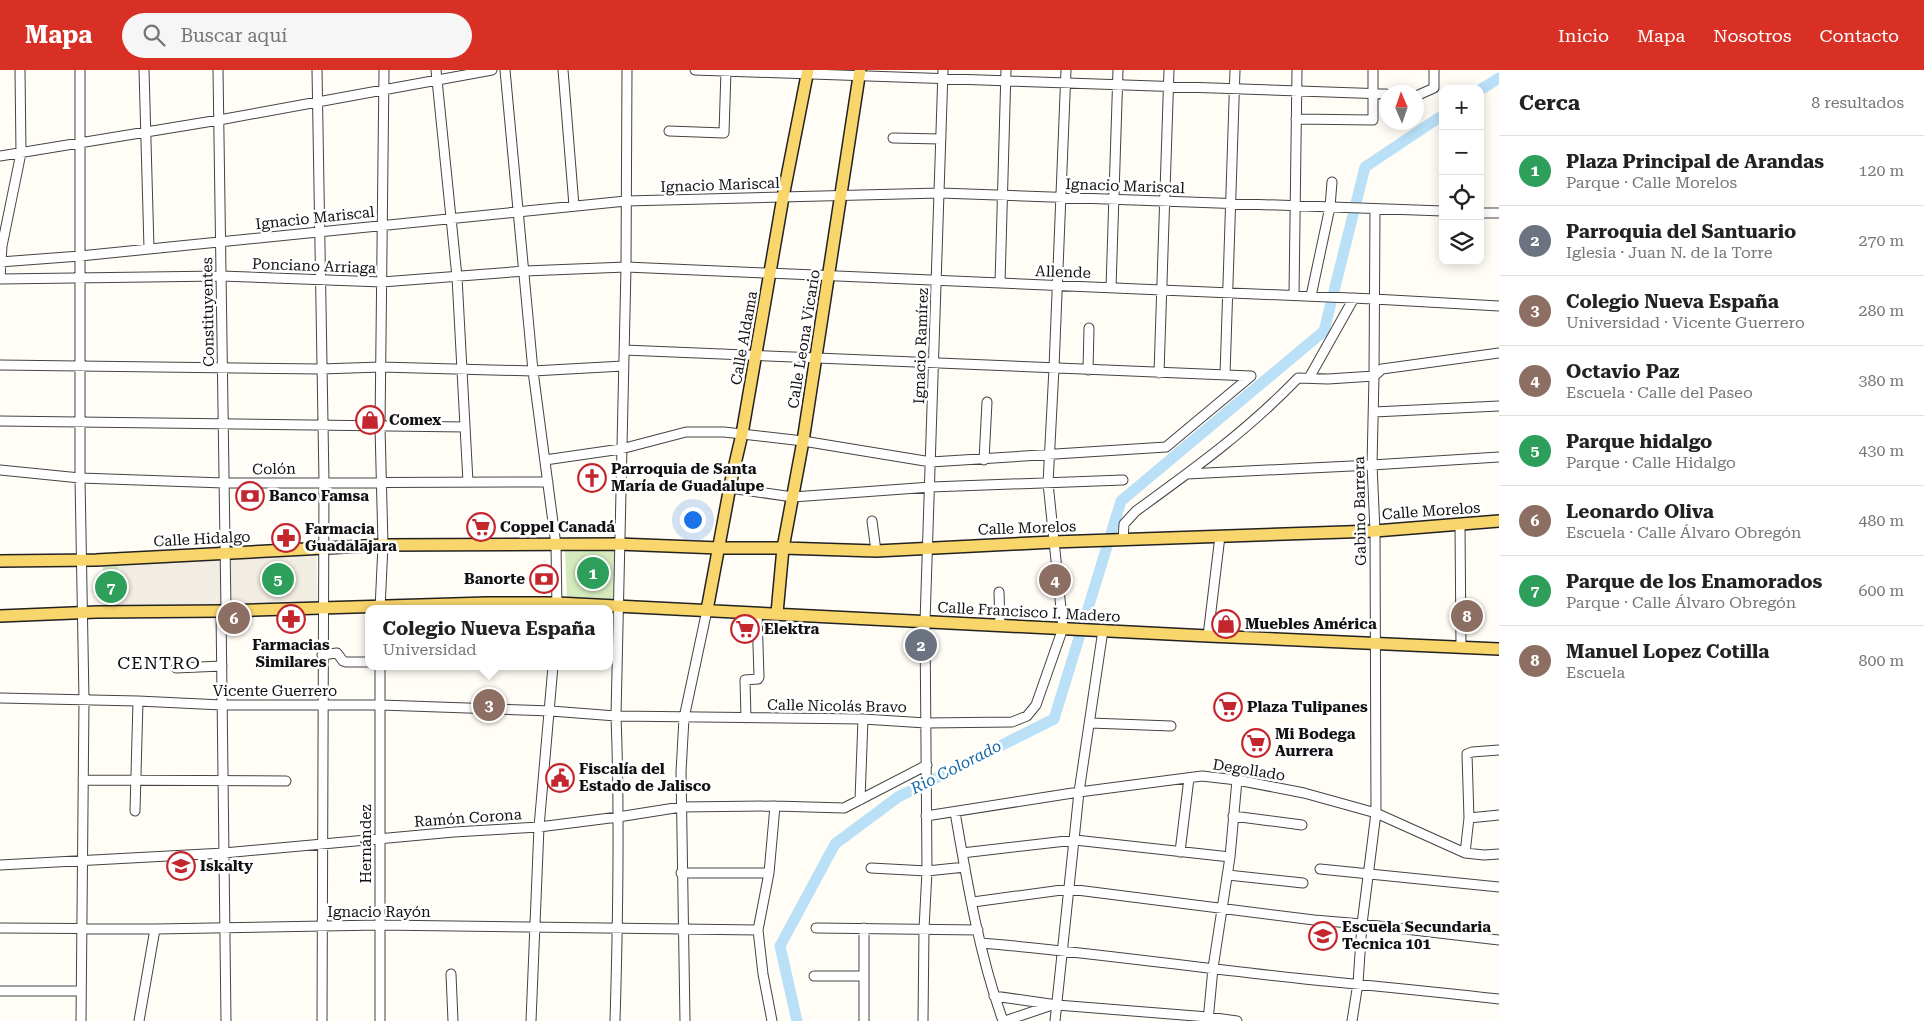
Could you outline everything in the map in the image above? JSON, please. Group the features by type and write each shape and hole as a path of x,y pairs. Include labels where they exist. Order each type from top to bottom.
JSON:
{"main road":[{"name":"Calle Aldama","path":"707,610 742,434 783,197 808,72"},
{"name":"Calle Leona Vicario","path":"778,613 783,548 803,441 860,73"},
{"name":"Calle Morelos","path":"556,545 618,544 876,551 1053,542 1375,531 1499,521"},
{"name":"Calle Hidalgo","path":"0,561 82,560 383,545 556,545"},
{"name":"Calle Francisco I. Madero","path":"0,616 365,607"},
{"name":"Calle Francisco I. Madero","path":"613,607 757,612 1000,626 1499,649"}],"street":[{"path":"0,279 2,246 22,153 20,70"},
{"path":"80,70 80,478 84,700 80,929 81,1021"},
{"path":"144,70 149,248"},
{"name":"Constituyentes","path":"218,70 224,483 222,705 226,1021"},
{"path":"316,70 321,280 320,369 324,482 322,607 322,1021"},
{"path":"380,605 383,545 380,427 384,70"},
{"path":"436,70 457,277 468,482"},
{"path":"0,156 219,120 492,70"},
{"path":"505,70 533,371 556,545 557,605"},
{"path":"563,70 574,206"},
{"path":"615,1021 618,927 616,716 619,607 618,544 626,266 627,70"},
{"path":"695,70 943,74 1006,81 1379,94"},
{"path":"1000,283 1006,70"},
{"path":"1063,628 1048,483 1066,70"},
{"path":"1111,288 1118,70"},
{"path":"1159,372 1169,70"},
{"path":"1225,375 1235,70"},
{"path":"1294,295 1297,70"},
{"path":"1296,120 1373,120 1373,70"},
{"path":"1424,92 1434,88 1434,70"},
{"path":"669,131 724,132 726,71"},
{"name":"Ignacio Ramírez","path":"923,1021 927,871 925,622 929,548 943,74"},
{"path":"893,138 941,138"},
{"path":"1314,296 1332,207 1332,182"},
{"name":"Ignacio Mariscal","path":"0,262 80,256 626,201 940,193 1439,211"},
{"name":"Gabino Barrera","path":"1352,1021 1358,983 1362,924 1376,812 1375,531 1372,465 1374,299 1372,208"},
{"path":"0,212 10,211"},
{"path":"1484,213 1499,213"},
{"name":"Allende","path":"626,266 1294,295 1499,306"},
{"name":"Ponciano Arriaga","path":"0,279 221,276 382,282 524,271 626,266"},
{"path":"1309,378 1351,298"},
{"path":"1088,370 1089,328"},
{"path":"545,460 621,449 686,432 742,434 803,441 931,462 1166,448 1250,376 624,350"},
{"path":"1118,540 1124,524 1136,511 1226,445 1267,410 1298,378 1328,379 1374,376 1382,369 1499,353"},
{"path":"0,365 222,366 320,369 381,367 533,371 623,366"},
{"path":"984,460 987,402"},
{"path":"1374,412 1499,406"},
{"path":"0,421 465,427"},
{"path":"1187,474 1499,457"},
{"name":"Colón","path":"0,470 80,478 224,483 548,482"},
{"path":"730,488 793,497 931,487 1123,480"},
{"path":"872,521 876,551"},
{"path":"1460,525 1461,647"},
{"path":"1208,636 1220,536"},
{"path":"999,592 1000,626"},
{"path":"685,1021 681,873 681,772 684,718 707,610"},
{"path":"746,718 745,680 758,679 757,612"},
{"name":"Calle Nicolás Bravo","path":"550,712 684,718 863,719 926,723 1012,722 1027,716 1036,705 1063,628"},
{"path":"1055,1021 1055,1005 1080,792 1101,630"},
{"path":"322,655 337,653 343,662 365,662"},
{"path":"176,668 222,666"},
{"name":"Hernández","path":"380,670 380,1021"},
{"path":"531,1021 539,827 553,670"},
{"name":"Vicente Guerrero","path":"0,698 222,705 381,705 550,712"},
{"path":"136,811 138,701"},
{"path":"860,800 863,719"},
{"path":"1090,723 1171,726"},
{"path":"1465,853 1469,818 1467,754 1499,750"},
{"name":"Ramón Corona","path":"0,865 224,853 380,838 539,827 618,818 681,807 775,806 844,808 927,768"},
{"name":"Degollado","path":"926,816 1080,792 1202,776 1237,780 1304,793 1376,812 1465,853 1484,856 1499,854"},
{"path":"1180,852 1189,778"},
{"path":"83,780 286,780"},
{"path":"1208,1019 1213,968 1228,875 1237,780"},
{"path":"772,1021 763,974 758,930 768,873 775,806"},
{"path":"955,812 981,943 994,996 1004,1021 1055,1005"},
{"path":"1469,818 1499,815"},
{"path":"1233,816 1302,825"},
{"path":"962,853 1075,840 1230,857"},
{"path":"871,868 927,871 965,867"},
{"path":"1320,869 1499,887"},
{"path":"681,873 768,873"},
{"path":"1228,875 1303,883"},
{"path":"973,902 1069,889 1314,920 1499,940"},
{"name":"Ignacio Rayón","path":"0,928 155,929 225,926 380,925 758,930"},
{"path":"816,928 978,930"},
{"path":"864,928 864,1021"},
{"path":"140,1021 155,929"},
{"path":"981,943 1062,950 1314,980 1358,983 1499,999"},
{"path":"452,974 453,1021"},
{"path":"814,976 864,976"},
{"path":"0,991 80,992"},
{"path":"994,996 1055,1005 1237,1021"}],"green space":[{"path":"619,547 620,601 567,599 565,548"},
{"path":"118,566 119,606 105,607 103,567"}],"shaded area":[{"path":"316,552 318,602 119,606 118,566"}],"waterway":[{"path":"1484,87 1499,78"},
{"name":"Rio Colorado","path":"797,1021 780,946 835,844 898,797 1054,719 1121,501 1324,331 1365,167 1439,118"}],"place":[{"name":"Comex","path":"370,420"},
{"name":"Parroquia de Santa María de Guadalupe","path":"592,478"},
{"name":"Banco Famsa","path":"250,496"},
{"name":"Coppel Canadá","path":"481,527"},
{"name":"Farmacia Guadalajara","path":"286,538"},
{"name":"Plaza Principal de Arandas","path":"593,573"},
{"name":"Parque hidalgo","path":"278,579"},
{"name":"Banorte","path":"544,579"},
{"name":"Octavio Paz","path":"1055,580"},
{"name":"Parque de los Enamorados","path":"111,587"},
{"name":"Manuel Lopez Cotilla","path":"1467,616"},
{"name":"Leonardo Oliva","path":"234,618"},
{"name":"Farmacias Similares","path":"291,619"},
{"name":"Muebles América","path":"1226,624"},
{"name":"Elektra","path":"745,629"},
{"name":"Parroquia del Santuario","path":"921,645"},
{"name":"Colegio Nueva España","path":"489,705"},
{"name":"Plaza Tulipanes","path":"1228,707"},
{"name":"Mi Bodega Aurrera","path":"1256,743"},
{"name":"Fiscalía del Estado de Jalisco","path":"560,778"},
{"name":"Iskalty","path":"181,866"},
{"name":"Escuela Secundaria Tecnica 101","path":"1323,936"}],"district":[{"name":"CENTRO","path":"159,662"}]}
